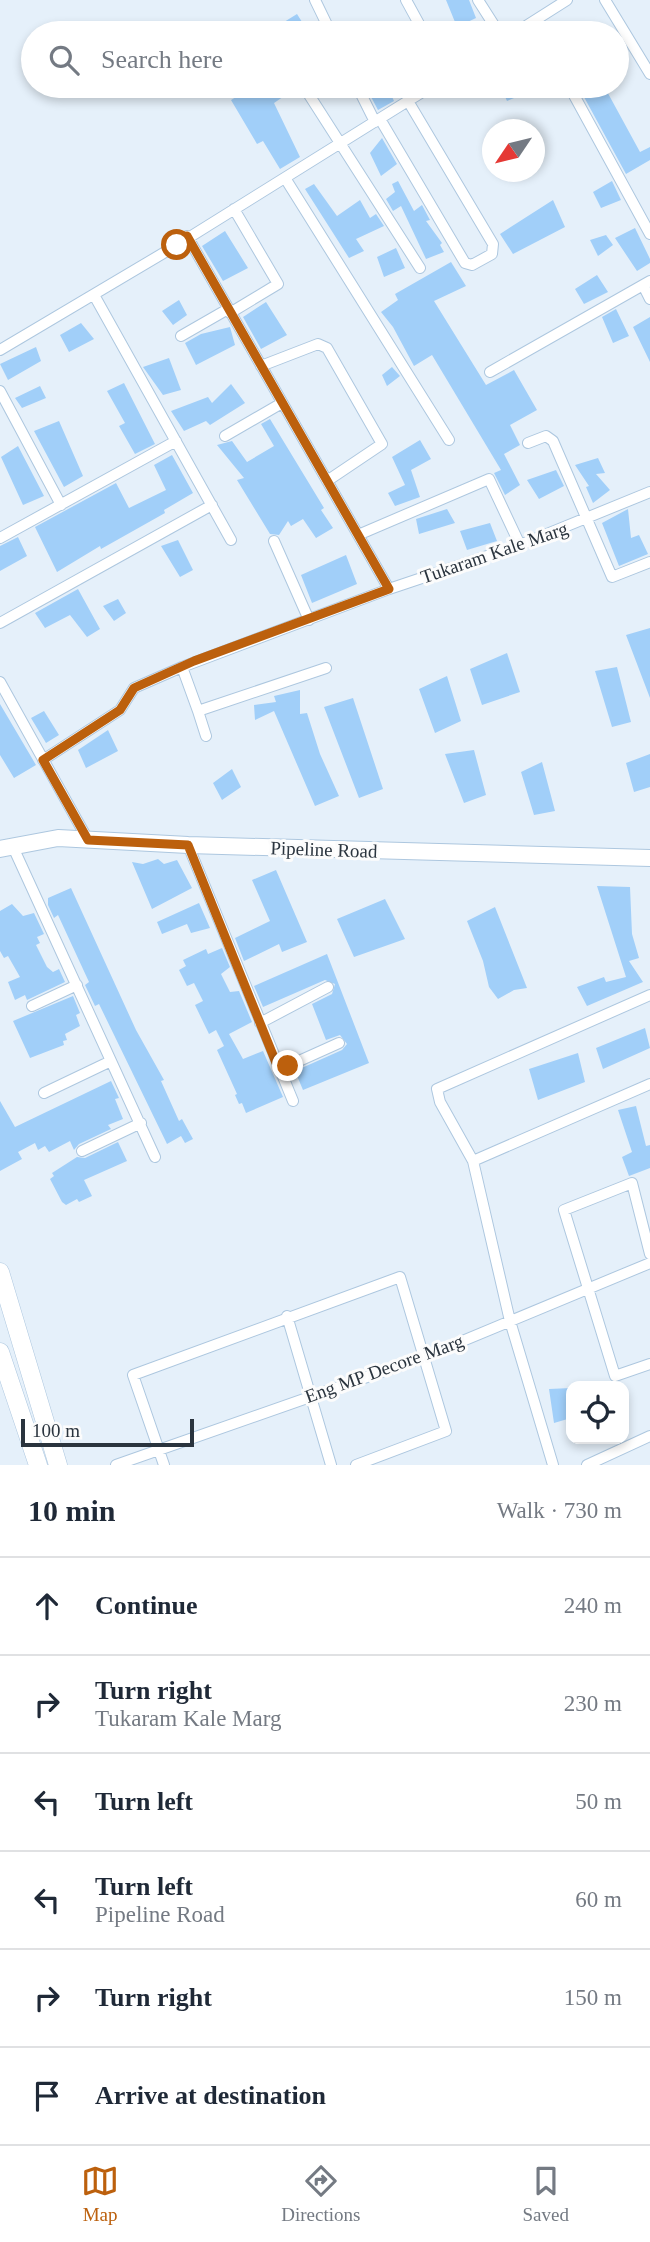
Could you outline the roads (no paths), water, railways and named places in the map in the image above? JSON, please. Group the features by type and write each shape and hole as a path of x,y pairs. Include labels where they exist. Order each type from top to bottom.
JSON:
{"main road":[{"path":"0,1272 58,1465"},
{"path":"0,1352 6,1392 38,1465"}],"street":[{"path":"315,0 325,21"},
{"path":"407,0 418,21"},
{"path":"478,0 491,21"},
{"path":"534,21 567,0"},
{"path":"605,0 620,21"},
{"path":"629,34 646,58 650,74"},
{"path":"311,98 420,268"},
{"path":"364,98 465,263 472,265 492,254 493,244 408,102"},
{"path":"0,350 414,98"},
{"path":"576,98 650,234"},
{"path":"285,178 449,440"},
{"path":"181,336 278,284 234,209"},
{"path":"187,236 389,589"},
{"path":"490,372 647,283 650,299"},
{"path":"94,295 231,540"},
{"path":"261,366 306,346 318,344 327,348 382,444 327,481"},
{"path":"0,391 61,505"},
{"path":"225,436 282,403"},
{"path":"528,443 546,436 553,440 612,577 650,562"},
{"path":"0,538 176,441"},
{"path":"358,535 489,479 520,545"},
{"name":"Tukaram Kale Marg","path":"43,760 120,710 134,688 182,667 389,589 520,545 650,492"},
{"path":"0,623 212,505"},
{"path":"274,541 309,620"},
{"path":"182,667 206,736"},
{"path":"198,711 326,668"},
{"path":"0,682 88,840"},
{"name":"Pipeline Road","path":"7,848 58,838 188,845 650,858"},
{"path":"188,845 293,1101"},
{"path":"7,848 77,985 156,1157"},
{"path":"32,1006 77,985"},
{"path":"260,1023 328,987"},
{"path":"553,1465 510,1321 473,1161 440,1102 437,1089 650,995"},
{"path":"279,1070 339,1044"},
{"path":"44,1093 111,1061"},
{"path":"473,1161 650,1084"},
{"path":"82,1151 141,1123"},
{"path":"650,1254 632,1183 564,1210 615,1376 650,1364"},
{"name":"Eng MP Decore Marg","path":"116,1465 308,1395 424,1357 650,1263"},
{"path":"164,1465 133,1375 287,1316 400,1277 446,1431 356,1465"},
{"path":"287,1316 308,1395 331,1465"},
{"path":"587,1465 650,1436"}]}
